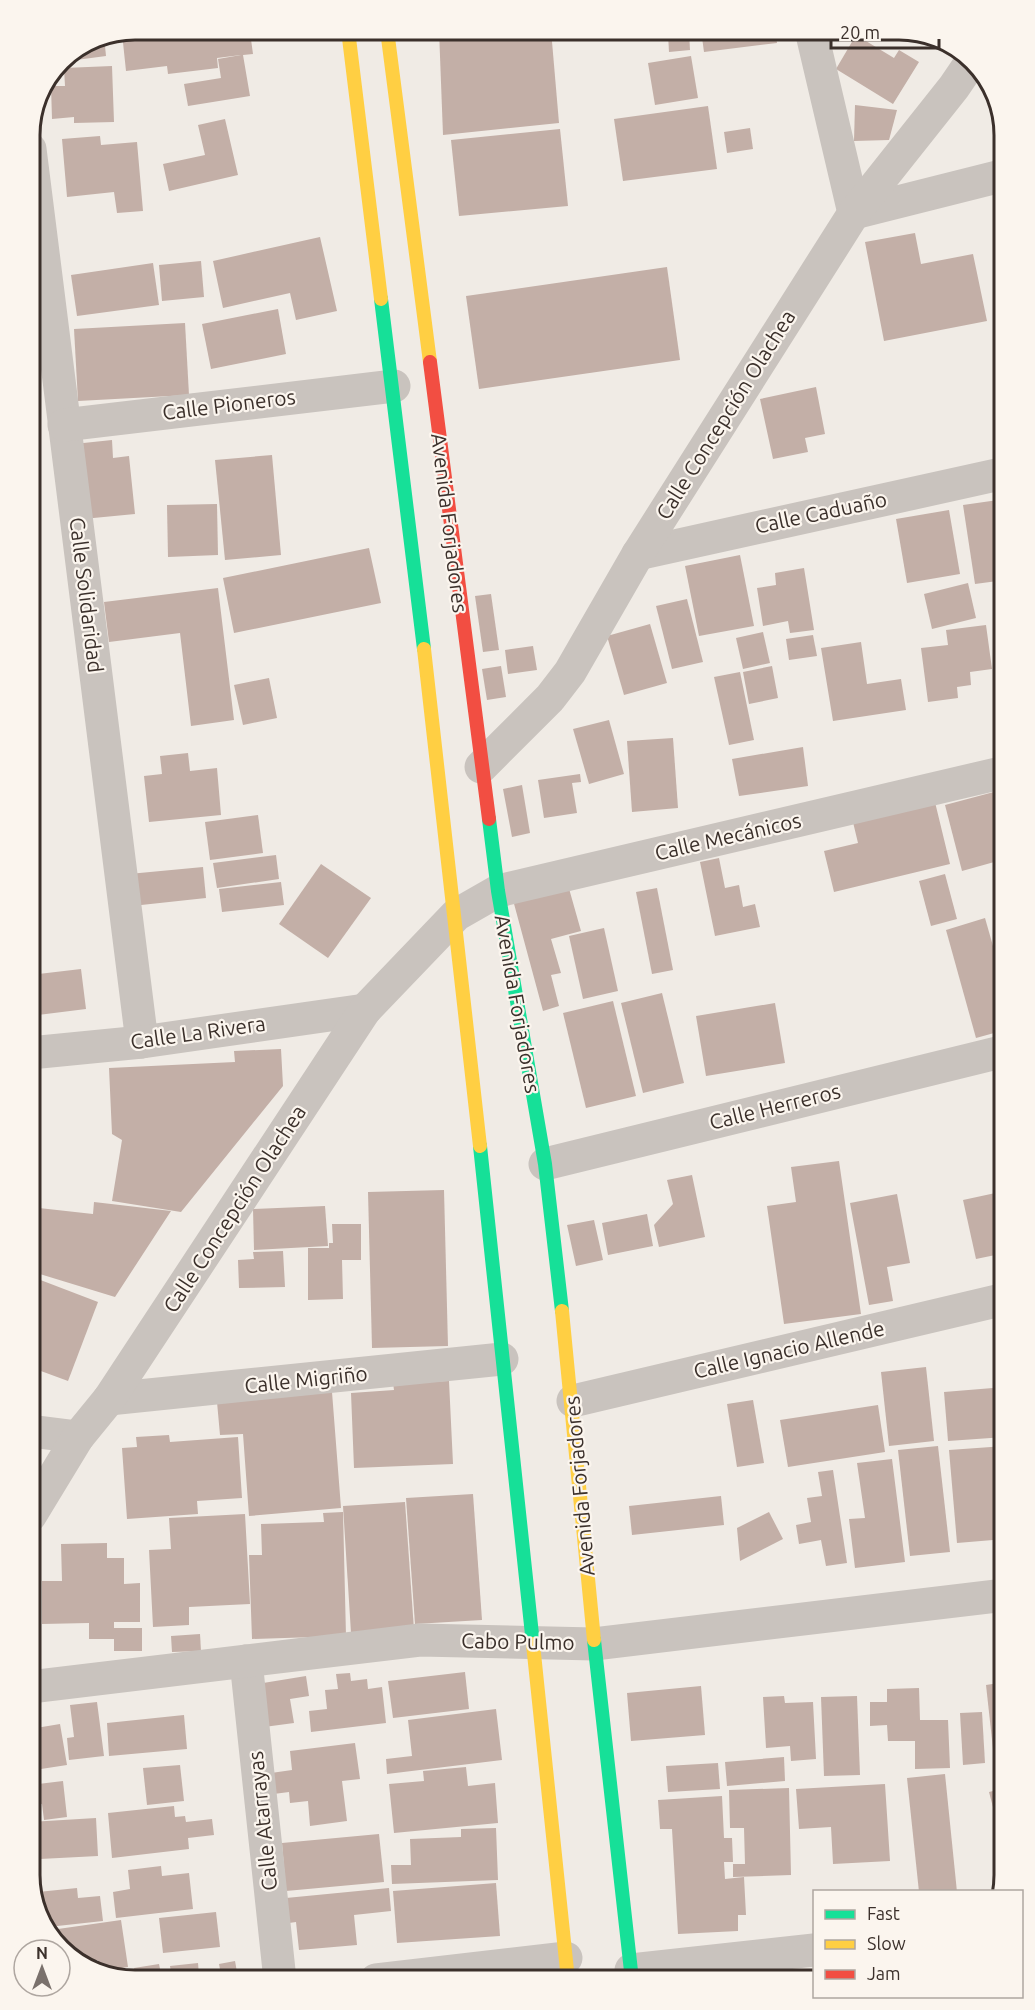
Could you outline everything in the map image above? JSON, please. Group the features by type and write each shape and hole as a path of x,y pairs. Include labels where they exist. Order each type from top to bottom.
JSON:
{"main road":[{"name":"Avenida Forjadores","path":"349,40 394,386 456,915 567,1969"},
{"name":"Avenida Forjadores","path":"388,40 498,891 545,1164 573,1401 594,1644 631,1970"}],"street":[{"path":"814,41 854,213 994,178"},
{"name":"Calle Concepción Olachea","path":"481,766 550,698 570,672 638,554 854,213 966,69"},
{"name":"Calle Solidaridad","path":"41,238 142,1042"},
{"name":"Calle Pioneros","path":"64,425 394,386"},
{"name":"Calle Caduaño","path":"638,554 994,475"},
{"name":"Calle Mecánicos","path":"456,915 498,891 994,775"},
{"name":"Calle Concepción Olachea","path":"40,1499 78,1437 110,1399 365,1010 456,915"},
{"name":"Calle La Rivera","path":"40,1052 142,1042 365,1010"},
{"name":"Calle Herreros","path":"545,1164 994,1054"},
{"name":"Calle Ignacio Allende","path":"573,1401 994,1302"},
{"name":"Calle Migriño","path":"110,1399 502,1359"},
{"path":"40,1432 78,1437"},
{"name":"Cabo Pulmo","path":"40,1686 420,1640 594,1644 994,1596"},
{"name":"Calle Atarrayas","path":"246,1662 279,1969"},
{"path":"671,1970 813,1950"}],"building":[{"path":"251,40 253,54 243,55 250,96 188,106 184,84 221,78 218,59 241,55 217,58 218,68 168,74 167,66 126,71 123,41"},
{"path":"439,40 552,41 559,123 443,135"},
{"path":"668,41 689,41 690,50 669,52"},
{"path":"702,41 777,41 777,43 704,52"},
{"path":"853,41 866,41 894,58 899,50 919,62 893,104 836,69"},
{"path":"105,46 106,56 79,60"},
{"path":"691,56 698,98 655,105 648,63"},
{"path":"112,66 114,122 74,123 74,117 52,119 51,92 55,86 65,86 64,73 69,68"},
{"path":"855,105 897,110 889,140 854,141"},
{"path":"708,106 717,169 623,181 614,119"},
{"path":"225,119 238,175 169,191 163,164 205,155 198,125"},
{"path":"750,128 753,149 727,153 724,132"},
{"path":"560,129 568,206 459,216 451,140"},
{"path":"100,136 101,145 137,142 143,211 117,213 114,192 67,197 62,139"},
{"path":"915,233 921,264 973,254 987,321 884,341 865,242"},
{"path":"320,237 337,311 296,320 290,293 223,308 213,261"},
{"path":"201,261 204,297 162,301 159,265"},
{"path":"153,263 159,305 77,316 71,275"},
{"path":"667,267 680,360 479,389 466,296"},
{"path":"278,309 286,354 211,369 202,324"},
{"path":"185,323 189,395 78,401 74,329"},
{"path":"816,387 825,434 805,438 808,452 773,459 760,399"},
{"path":"112,440 113,458 129,456 135,514 83,519 74,444"},
{"path":"272,455 281,555 225,560 215,460"},
{"path":"994,501 994,581 975,584 963,505"},
{"path":"217,504 218,555 168,557 167,505"},
{"path":"949,510 960,574 907,583 896,519"},
{"path":"369,548 381,603 234,633 223,578"},
{"path":"740,555 754,626 699,636 685,566"},
{"path":"804,568 814,630 790,633 788,621 763,626 757,588 776,585 775,573"},
{"path":"968,583 976,618 932,629 924,594"},
{"path":"218,588 234,720 191,726 180,633 109,642 104,602"},
{"path":"491,594 499,650 483,652 475,596"},
{"path":"687,599 703,662 672,669 656,606"},
{"path":"650,624 667,683 624,695 607,636"},
{"path":"986,625 992,669 970,672 971,685 957,687 958,698 928,702 921,648 948,645 946,630"},
{"path":"763,632 770,663 743,669 736,638"},
{"path":"813,635 817,656 789,660 786,639"},
{"path":"861,642 867,684 901,679 906,710 833,721 821,648"},
{"path":"533,646 537,670 508,674 505,650"},
{"path":"501,666 506,697 487,700 482,669"},
{"path":"772,666 778,698 749,704 743,672"},
{"path":"740,672 754,740 729,745 714,677"},
{"path":"269,678 277,718 243,725 234,685"},
{"path":"609,720 624,774 589,784 573,729"},
{"path":"673,738 678,808 632,812 627,741"},
{"path":"803,747 808,786 739,796 732,759"},
{"path":"188,753 190,771 217,768 221,815 149,822 144,776 162,774 160,756"},
{"path":"580,774 581,782 572,783 577,813 544,818 538,780"},
{"path":"522,785 530,833 512,837 503,789"},
{"path":"994,792 994,862 962,871 945,805"},
{"path":"934,798 950,864 834,892 824,851 858,843 852,818"},
{"path":"258,815 263,853 210,860 205,822"},
{"path":"276,855 279,879 217,888 213,863"},
{"path":"719,858 725,888 739,885 743,907 755,904 760,927 715,936 700,862"},
{"path":"321,864 371,898 328,958 279,924"},
{"path":"203,867 206,898 132,906 129,874"},
{"path":"945,874 957,919 931,926 919,881"},
{"path":"281,882 284,905 222,912 219,889"},
{"path":"568,885 581,931 551,939 561,973 551,975 559,1006 543,1011 513,900"},
{"path":"657,888 673,970 652,974 636,892"},
{"path":"985,918 994,950 994,1033 976,1038 946,930"},
{"path":"604,928 618,991 583,999 569,936"},
{"path":"81,969 86,1009 40,1015 41,974"},
{"path":"662,993 684,1083 643,1093 621,1003"},
{"path":"613,1001 636,1096 586,1108 563,1013"},
{"path":"775,1003 785,1063 706,1076 696,1016"},
{"path":"281,1049 283,1086 181,1212 112,1201 122,1140 112,1134 109,1068 235,1062 234,1051"},
{"path":"839,1161 861,1314 784,1324 767,1206 796,1202 791,1167"},
{"path":"692,1175 705,1237 659,1247 654,1225 673,1204 667,1180"},
{"path":"444,1190 448,1346 372,1348 368,1192"},
{"path":"994,1193 994,1255 976,1259 963,1200"},
{"path":"897,1194 910,1263 887,1267 893,1301 869,1305 850,1203"},
{"path":"94,1202 171,1211 115,1297 40,1274 40,1208 93,1214"},
{"path":"325,1206 328,1246 254,1250 253,1209"},
{"path":"647,1214 653,1246 608,1255 602,1223"},
{"path":"594,1220 603,1260 576,1266 567,1225"},
{"path":"332,1224 361,1224 361,1260 342,1260 343,1299 308,1300 308,1248 329,1248 329,1243 333,1243"},
{"path":"283,1251 285,1287 239,1288 238,1260 254,1259 253,1252"},
{"path":"40,1280 98,1302 68,1381 40,1371"},
{"path":"926,1367 934,1441 889,1446 881,1372"},
{"path":"449,1381 453,1464 354,1468 351,1393 394,1390 393,1383"},
{"path":"994,1388 994,1438 948,1441 944,1392"},
{"path":"332,1392 341,1508 249,1516 243,1434 220,1435 217,1402"},
{"path":"753,1400 764,1463 737,1467 727,1404"},
{"path":"878,1405 885,1452 788,1467 780,1420"},
{"path":"169,1435 170,1442 238,1437 242,1498 197,1501 198,1514 127,1519 122,1448 137,1447 136,1437"},
{"path":"938,1446 950,1552 910,1556 898,1450"},
{"path":"994,1447 994,1540 957,1543 949,1450"},
{"path":"892,1459 905,1562 855,1568 849,1519 865,1518 857,1463"},
{"path":"833,1470 847,1563 826,1566 821,1540 799,1544 796,1525 811,1522 807,1498 822,1496 818,1472"},
{"path":"473,1494 482,1620 415,1624 406,1498"},
{"path":"721,1496 724,1525 632,1535 629,1506"},
{"path":"405,1502 414,1630 351,1633 343,1506"},
{"path":"343,1512 346,1636 252,1639 249,1555 262,1555 261,1524 324,1522 323,1513"},
{"path":"769,1512 783,1539 740,1561 737,1528"},
{"path":"245,1514 250,1604 189,1607 189,1625 153,1627 149,1550 171,1549 169,1518"},
{"path":"107,1543 107,1558 124,1558 124,1584 140,1583 140,1622 114,1622 114,1628 142,1628 142,1651 114,1651 114,1639 89,1639 89,1623 42,1624 42,1581 62,1581 61,1544"},
{"path":"200,1634 201,1651 172,1652 171,1636"},
{"path":"465,1672 469,1709 393,1718 388,1681"},
{"path":"350,1673 351,1681 367,1679 368,1689 382,1687 386,1723 311,1732 309,1711 327,1709 325,1690 338,1689 336,1674"},
{"path":"306,1676 309,1696 290,1699 294,1723 264,1727 257,1684"},
{"path":"994,1684 994,1749 993,1749 986,1685"},
{"path":"701,1686 705,1735 631,1741 627,1693"},
{"path":"919,1688 920,1720 948,1720 950,1768 915,1769 915,1741 888,1741 887,1725 870,1726 870,1702 887,1702 887,1689"},
{"path":"784,1696 785,1703 813,1702 816,1759 791,1761 790,1746 766,1748 763,1697"},
{"path":"857,1696 860,1775 824,1776 821,1697"},
{"path":"97,1702 104,1756 69,1760 67,1738 74,1737 70,1705"},
{"path":"496,1709 502,1760 387,1774 386,1759 412,1756 408,1720"},
{"path":"982,1712 985,1763 963,1765 960,1713"},
{"path":"184,1715 187,1749 109,1756 107,1723"},
{"path":"60,1724 67,1765 41,1769 40,1727"},
{"path":"355,1743 360,1779 342,1781 347,1821 310,1826 308,1801 290,1803 289,1792 266,1795 264,1774 292,1770 290,1751"},
{"path":"784,1757 785,1781 727,1786 725,1762"},
{"path":"718,1763 720,1789 668,1792 666,1766"},
{"path":"180,1765 184,1801 147,1805 143,1768"},
{"path":"466,1767 468,1786 495,1783 498,1823 394,1833 389,1784 424,1781 423,1771"},
{"path":"945,1774 957,1890 919,1890 907,1778"},
{"path":"63,1781 67,1817 44,1820 42,1804 40,1804 40,1784"},
{"path":"885,1784 890,1861 833,1864 831,1827 799,1829 796,1789"},
{"path":"789,1788 791,1875 733,1877 733,1864 745,1864 744,1828 730,1828 729,1790"},
{"path":"994,1791 994,1811 989,1792"},
{"path":"722,1796 724,1838 732,1838 733,1862 724,1862 725,1879 744,1877 746,1915 738,1915 738,1931 678,1934 672,1829 660,1829 658,1800"},
{"path":"174,1806 175,1817 185,1816 186,1822 212,1819 214,1835 188,1838 189,1849 112,1858 108,1813"},
{"path":"96,1818 98,1856 40,1859 40,1821"},
{"path":"496,1828 498,1880 392,1884 391,1865 411,1865 410,1839 461,1837 461,1829"},
{"path":"379,1834 384,1882 286,1891 282,1843"},
{"path":"161,1866 162,1876 189,1873 193,1909 116,1918 113,1892 130,1889 128,1870"},
{"path":"496,1883 500,1936 397,1943 393,1891"},
{"path":"77,1888 78,1898 100,1896 103,1921 56,1926 42,1892"},
{"path":"389,1888 391,1911 354,1915 357,1945 299,1950 296,1922 289,1923 286,1898"},
{"path":"216,1912 220,1947 163,1953 159,1918"},
{"path":"121,1920 128,1967 117,1968 94,1960 72,1945 72,1938 65,1938 58,1929"},
{"path":"235,1961 236,1969 220,1969 219,1964"},
{"path":"198,1963 199,1969 170,1969 170,1966"},
{"path":"159,1964 160,1969 134,1969"}],"traffic: fast":[{"path":"381,299 424,649"},
{"path":"489,819 498,891 545,1164 562,1311"},
{"path":"480,1146 533,1644"},
{"path":"594,1640 631,1970"}],"traffic: slow":[{"path":"349,40 381,299"},
{"path":"388,40 430,362"},
{"path":"424,649 480,1146"},
{"path":"562,1311 594,1640"},
{"path":"533,1644 567,1970"}],"traffic: jam":[{"path":"430,362 489,819"}]}
